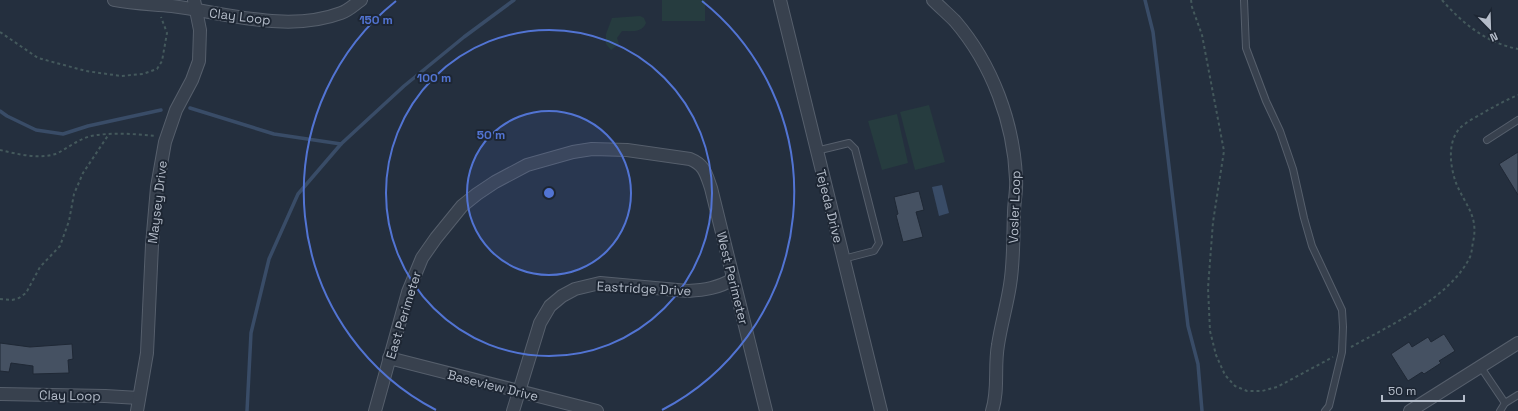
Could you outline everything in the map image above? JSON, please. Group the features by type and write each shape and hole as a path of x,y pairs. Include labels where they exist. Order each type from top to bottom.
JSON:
{"street":[{"name":"Clay Loop","path":"114,0 160,6 195,6 272,21 302,22 318,20 343,13 362,0"},
{"name":"Tejeda Drive","path":"780,0 881,411"},
{"name":"Vosler Loop","path":"933,0 954,20 980,56 999,96 1011,135 1015,156 1017,181 1014,205 1013,264 1010,286 997,346 995,403 992,411"},
{"name":"Maysey Drive","path":"138,411 146,353 157,186 167,137 176,110 192,80 199,61 200,30 195,6"},
{"name":"East Perimeter","path":"375,411 408,292 422,258 462,206 495,182 527,165 573,152 592,149 627,150 685,158"},
{"name":"West Perimeter","path":"685,158 697,162 703,167 711,188 766,411"},
{"name":"Eastridge Drive","path":"512,411 540,323 550,306 562,296 582,287 600,283 688,292 724,284 733,279"},
{"path":"1410,411 1518,343"},
{"name":"Baseview Drive","path":"389,358 597,411"},
{"name":"Clay Loop","path":"0,394 139,398"}],"lane":[{"path":"1244,0 1246,48 1266,101 1280,131 1293,169 1312,246 1342,310 1342,352 1329,406 1325,411"},
{"path":"1487,140 1518,120"},
{"path":"816,151 849,143 855,148 879,243 874,250 843,260"},
{"path":"1480,366 1505,403"},
{"path":"1500,411 1505,403 1518,395"}],"path":[{"path":"1191,0 1202,35 1224,151 1213,222 1208,288 1210,331 1216,355 1225,375 1235,386 1247,391 1262,391 1277,387 1394,324 1447,287 1460,274 1470,256 1474,239 1475,224 1471,210 1456,183 1451,166 1451,149 1454,138 1460,128 1504,101 1518,95"},
{"path":"1442,0 1455,15 1481,36 1518,49"},
{"path":"0,32 38,58 86,71 121,76 143,74 157,68 162,61 167,33 162,20 160,6"},
{"path":"0,150 43,156 57,153 90,136 109,134 167,137"},
{"path":"0,299 12,300 19,298 26,293 40,267 60,246 69,221 74,194 83,173 109,134"}],"green space":[{"path":"662,0 705,0 705,21 662,21"},
{"path":"640,16 644,18 646,23 644,26 636,31 622,31 617,38 619,44 611,50 606,44 606,34 612,18"},
{"path":"929,105 945,162 915,170 900,112"},
{"path":"897,114 908,163 882,170 868,121"}],"water":[{"path":"942,185 949,213 939,216 932,187"}],"building":[{"path":"1518,152 1518,195 1499,164"},
{"path":"919,191 924,210 916,212 923,237 903,242 896,215 898,214 894,197"},
{"path":"1444,334 1455,351 1439,361 1441,363 1424,374 1422,372 1408,381 1391,354 1409,342 1412,347 1428,337 1431,342"},
{"path":"0,343 30,347 72,344 73,359 68,360 69,373 33,374 33,366 11,363 9,372 0,371"}],"waterway":[{"path":"247,411 251,333 269,259 298,194 341,144 404,86 464,37 514,0"},
{"path":"1145,0 1153,32 1188,326 1198,364 1202,411"},
{"path":"190,108 274,134 341,144"},
{"path":"0,111 36,130 63,134 88,126 161,110"}]}
